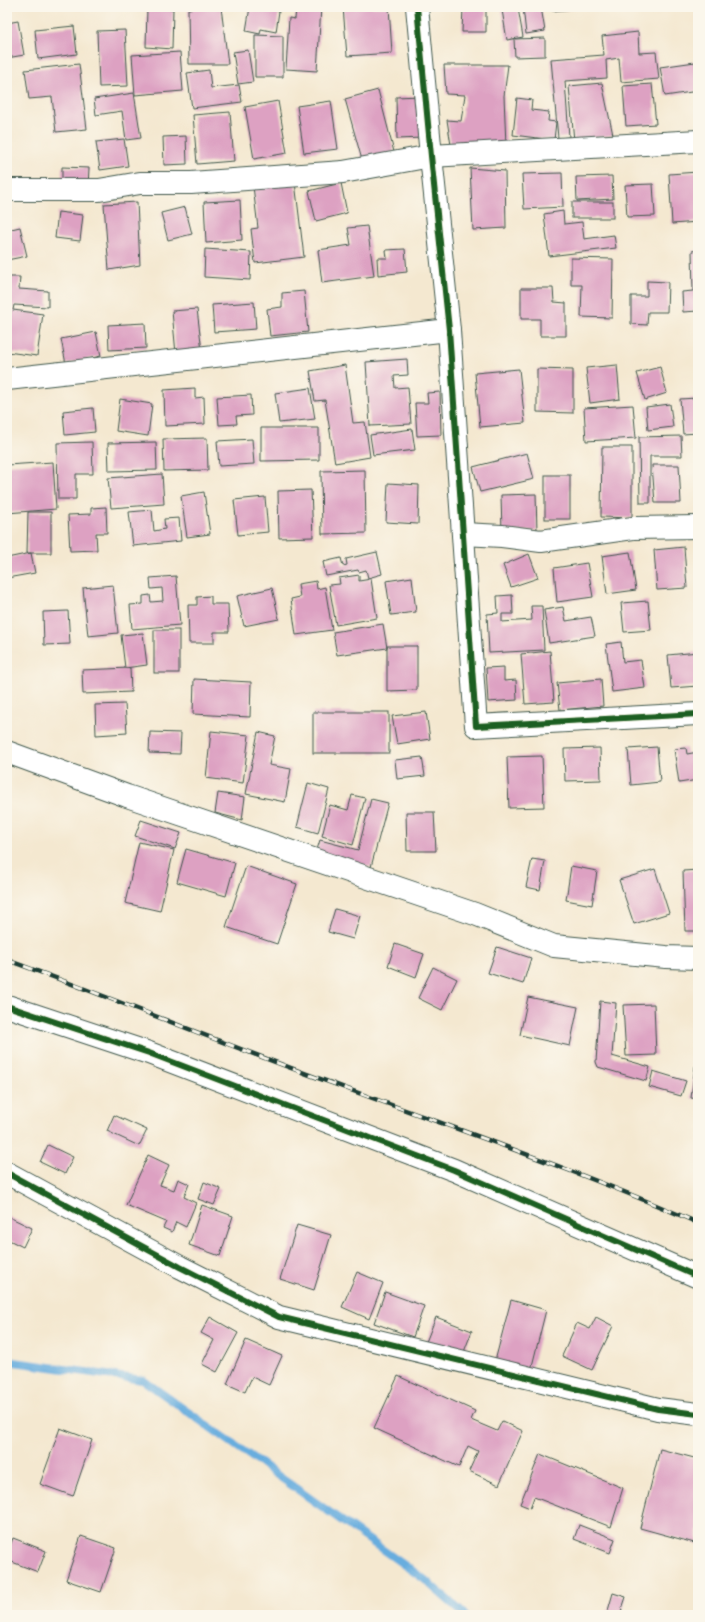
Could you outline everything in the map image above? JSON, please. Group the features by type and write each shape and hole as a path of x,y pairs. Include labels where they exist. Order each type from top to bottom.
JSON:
{"street":[{"path":"417,7 449,330 476,726 698,714"},
{"path":"7,190 99,190 140,183 190,183 343,172 431,156 698,141"},
{"path":"7,379 449,330"},
{"path":"463,534 502,536 541,541 633,528 698,527"},
{"path":"7,752 127,796 475,914 554,946 666,957 698,958"},
{"path":"7,1006 149,1053 454,1170 698,1277"},
{"path":"7,1173 180,1266 279,1317 658,1409 698,1414"}],"building":[{"path":"221,7 228,64 189,64 188,9"},
{"path":"250,7 279,11 276,32 261,29 260,34 246,31"},
{"path":"303,7 321,7 317,71 286,69 289,18 295,19 296,8 303,9"},
{"path":"343,7 389,7 392,53 347,56"},
{"path":"463,7 486,7 486,32 462,32"},
{"path":"523,7 541,7 545,31 526,34"},
{"path":"552,7 587,7 587,8 552,11"},
{"path":"612,7 653,7 653,11 612,10"},
{"path":"147,8 173,9 172,49 146,47"},
{"path":"518,8 523,37 507,40 502,10"},
{"path":"18,21 24,55 7,58 7,23"},
{"path":"74,26 77,54 38,59 35,30"},
{"path":"125,30 128,86 99,87 97,31"},
{"path":"638,32 639,53 656,52 659,79 621,82 619,58 606,60 607,78 565,81 569,137 558,138 551,59 604,55 602,36"},
{"path":"255,35 283,36 283,77 255,77"},
{"path":"545,38 545,56 515,57 514,39"},
{"path":"248,50 253,82 238,84 233,52"},
{"path":"180,52 183,91 135,95 132,55"},
{"path":"695,62 698,78 698,91 665,96 660,67"},
{"path":"79,64 87,129 56,132 52,97 29,99 25,70"},
{"path":"444,65 508,65 504,96 506,146 451,145 447,120 461,121 465,95 446,94"},
{"path":"209,70 211,88 239,85 242,102 192,108 187,73"},
{"path":"602,83 613,135 574,141 569,86"},
{"path":"652,84 656,124 626,126 623,86"},
{"path":"378,90 394,152 362,160 345,99"},
{"path":"134,93 141,138 126,140 122,111 96,115 94,99"},
{"path":"421,96 422,138 397,139 396,97"},
{"path":"517,98 532,100 531,110 549,112 548,121 556,122 554,140 513,135"},
{"path":"278,101 287,153 254,159 245,107"},
{"path":"331,101 338,149 304,153 297,106"},
{"path":"230,112 234,161 197,164 193,115"},
{"path":"186,136 187,164 164,165 163,137"},
{"path":"124,139 128,166 100,170 96,142"},
{"path":"62,167 89,168 88,187 62,186"},
{"path":"470,168 505,171 506,228 473,230"},
{"path":"698,172 698,222 672,224 669,174"},
{"path":"562,173 563,207 524,209 522,174"},
{"path":"612,176 613,199 577,201 576,177"},
{"path":"295,182 304,257 255,263 251,229 258,228 253,186"},
{"path":"341,183 347,213 316,221 309,191"},
{"path":"653,184 655,216 627,217 625,185"},
{"path":"240,200 242,240 206,243 204,202"},
{"path":"137,202 140,265 109,270 104,204"},
{"path":"572,202 613,202 613,218 572,218"},
{"path":"185,207 192,234 168,240 161,213"},
{"path":"563,211 564,224 582,222 584,239 614,235 616,248 549,256 544,214"},
{"path":"58,212 83,215 80,241 55,238"},
{"path":"367,226 374,276 322,283 318,250 351,245 348,228"},
{"path":"20,227 27,256 7,260 7,230"},
{"path":"205,249 251,252 250,280 204,277"},
{"path":"405,249 407,272 378,275 377,258 387,258 386,250"},
{"path":"698,250 698,311 683,312 682,292 693,291 692,251"},
{"path":"571,258 613,259 612,318 581,317 582,285 571,285"},
{"path":"7,277 20,277 19,289 48,291 48,307 14,305 13,310 43,314 37,356 7,352 7,333 11,310 7,310"},
{"path":"647,281 668,282 667,312 648,312 647,325 631,324 631,296 647,296"},
{"path":"521,288 553,288 554,302 566,303 566,336 540,336 540,319 521,319"},
{"path":"304,291 308,332 270,336 267,309 282,307 282,293"},
{"path":"254,302 256,329 214,332 212,305"},
{"path":"197,309 202,351 176,354 172,311"},
{"path":"145,323 146,348 109,350 108,325"},
{"path":"96,332 101,356 66,364 61,339"},
{"path":"407,359 408,375 394,376 395,388 408,387 411,424 370,426 366,362"},
{"path":"345,365 353,423 365,422 370,457 335,463 325,400 315,401 310,371"},
{"path":"617,365 620,399 590,403 586,368"},
{"path":"660,367 667,393 645,400 637,373"},
{"path":"519,369 525,423 480,427 475,373"},
{"path":"537,369 573,370 573,413 537,412"},
{"path":"195,388 195,398 204,397 205,424 165,426 164,390"},
{"path":"310,388 315,419 279,423 275,393"},
{"path":"440,392 441,435 417,436 415,403 428,403 427,393"},
{"path":"251,395 252,415 236,416 237,424 219,425 217,397"},
{"path":"697,398 698,433 683,434 680,399"},
{"path":"120,399 152,404 148,436 116,431"},
{"path":"670,404 673,427 648,430 646,407"},
{"path":"633,405 636,438 586,441 584,408"},
{"path":"93,408 95,432 65,435 63,411"},
{"path":"261,428 319,428 319,460 261,461"},
{"path":"412,429 415,450 373,455 370,435"},
{"path":"681,436 682,456 650,456 650,503 640,503 639,437"},
{"path":"207,438 208,470 164,471 163,439"},
{"path":"252,439 254,464 219,466 217,441"},
{"path":"92,442 93,474 76,474 76,499 58,499 57,443"},
{"path":"156,442 157,470 109,471 108,443"},
{"path":"602,447 632,447 632,518 601,517"},
{"path":"527,453 534,479 480,492 473,467"},
{"path":"53,462 56,509 7,513 7,465"},
{"path":"652,465 679,465 681,503 655,503"},
{"path":"365,470 366,533 322,534 321,471"},
{"path":"162,474 164,504 111,508 108,478"},
{"path":"545,475 570,475 570,519 545,519"},
{"path":"388,483 419,485 418,524 386,522"},
{"path":"311,490 313,537 279,538 278,491"},
{"path":"204,492 210,534 187,537 181,496"},
{"path":"536,494 537,531 502,532 501,495"},
{"path":"265,497 268,532 238,535 234,500"},
{"path":"106,507 107,533 96,533 97,550 70,551 68,515 91,514 91,508"},
{"path":"152,510 154,531 165,529 164,519 179,518 181,541 133,546 129,512"},
{"path":"28,512 51,512 51,553 27,553"},
{"path":"684,547 687,588 657,590 654,550"},
{"path":"377,552 382,574 368,578 366,570 359,572 358,570 326,576 323,562 341,558 343,566 347,565 346,559"},
{"path":"630,552 636,590 607,594 602,556"},
{"path":"31,553 35,573 7,578 7,558"},
{"path":"529,554 538,578 511,587 503,565"},
{"path":"587,563 593,597 557,602 554,568"},
{"path":"359,575 359,581 371,579 377,618 336,625 329,585 340,584 339,578"},
{"path":"176,576 180,625 132,629 130,605 143,604 143,596 150,595 151,602 163,601 162,588 151,589 150,578"},
{"path":"412,577 416,612 391,615 386,581"},
{"path":"316,581 317,589 325,587 332,630 296,635 291,599 300,597 298,584"},
{"path":"113,585 118,633 88,636 83,588"},
{"path":"272,588 279,619 244,626 237,596"},
{"path":"512,595 513,614 502,614 502,622 532,620 531,606 542,606 544,650 489,653 487,614 498,613 497,596"},
{"path":"211,596 211,604 228,604 229,632 214,632 214,643 189,643 188,605 197,605 197,597"},
{"path":"648,601 651,630 624,632 621,603"},
{"path":"563,607 566,621 591,617 595,636 549,643 544,610"},
{"path":"68,611 70,644 44,645 43,612"},
{"path":"383,624 387,648 337,655 333,632"},
{"path":"154,630 179,630 179,673 154,673"},
{"path":"143,633 147,665 125,668 121,635"},
{"path":"621,642 623,662 641,660 645,688 612,692 606,644"},
{"path":"387,646 417,646 417,690 387,691"},
{"path":"550,651 554,702 525,704 521,654"},
{"path":"698,652 698,686 671,688 668,655"},
{"path":"504,667 504,681 516,680 517,700 488,702 486,668"},
{"path":"130,668 131,692 83,694 82,670"},
{"path":"194,679 251,682 250,717 193,714"},
{"path":"601,679 603,706 560,710 557,683"},
{"path":"125,704 127,733 96,735 95,705"},
{"path":"313,712 389,712 389,753 313,753"},
{"path":"426,712 430,739 397,744 392,716"},
{"path":"211,731 249,735 243,783 206,778"},
{"path":"150,732 181,733 180,754 149,753"},
{"path":"258,732 275,736 269,765 291,769 285,802 246,794"},
{"path":"657,747 660,782 631,785 628,749"},
{"path":"600,748 601,780 565,781 564,749"},
{"path":"686,748 687,754 698,752 698,780 679,783 674,749"},
{"path":"542,756 544,807 509,808 507,757"},
{"path":"422,757 425,776 397,779 395,760"},
{"path":"308,783 329,789 318,833 297,827"},
{"path":"218,793 245,797 242,820 215,813"},
{"path":"352,795 365,798 353,845 322,836 330,805 348,810"},
{"path":"371,799 388,803 371,867 316,853 320,840 358,850"},
{"path":"406,812 434,812 436,851 407,851"},
{"path":"141,820 181,833 175,849 135,836"},
{"path":"139,842 174,850 160,911 125,903"},
{"path":"186,849 235,863 226,896 177,882"},
{"path":"532,859 545,861 540,890 526,887"},
{"path":"246,866 297,884 277,944 226,927"},
{"path":"571,866 597,871 592,905 566,900"},
{"path":"655,869 669,913 634,924 619,880"},
{"path":"698,870 698,931 685,931 683,871"},
{"path":"335,909 360,916 353,939 328,932"},
{"path":"395,944 424,954 416,977 388,966"},
{"path":"497,947 531,958 523,984 488,973"},
{"path":"433,967 457,979 442,1010 418,998"},
{"path":"528,997 578,1007 570,1046 520,1035"},
{"path":"600,1001 616,1003 612,1056 650,1067 646,1081 598,1067 596,1062"},
{"path":"654,1004 656,1055 626,1056 623,1005"},
{"path":"695,1066 698,1067 698,1099 691,1098"},
{"path":"653,1071 686,1081 681,1096 649,1087"},
{"path":"114,1115 147,1130 139,1146 107,1131"},
{"path":"48,1145 73,1157 65,1174 40,1162"},
{"path":"148,1155 169,1165 160,1185 174,1190 178,1179 189,1184 184,1197 196,1203 186,1227 176,1222 172,1232 163,1228 166,1222 126,1205"},
{"path":"204,1182 221,1189 214,1205 198,1199"},
{"path":"202,1205 233,1216 220,1256 189,1245"},
{"path":"7,1216 32,1228 23,1247 7,1239"},
{"path":"297,1225 331,1235 314,1290 280,1279"},
{"path":"357,1272 383,1283 369,1319 342,1307"},
{"path":"385,1292 424,1306 413,1337 374,1323"},
{"path":"511,1300 546,1310 531,1370 495,1361"},
{"path":"210,1317 238,1333 217,1372 202,1364 214,1340 201,1333"},
{"path":"436,1317 472,1331 462,1357 426,1342"},
{"path":"596,1317 613,1326 592,1370 562,1356 577,1323 590,1329"},
{"path":"246,1340 282,1356 269,1385 252,1377 245,1392 227,1384"},
{"path":"398,1376 475,1411 471,1420 497,1431 502,1421 523,1431 499,1485 469,1471 478,1451 468,1446 459,1467 374,1428"},
{"path":"60,1428 92,1440 73,1496 40,1484"},
{"path":"660,1449 698,1459 698,1544 640,1528"},
{"path":"540,1454 623,1488 611,1527 534,1497 530,1508 520,1504"},
{"path":"579,1525 615,1539 610,1553 574,1539"},
{"path":"81,1536 116,1548 101,1592 66,1580"},
{"path":"13,1538 46,1551 38,1572 7,1560 7,1554"},
{"path":"613,1593 626,1597 620,1615 607,1614"}],"waterway":[{"path":"7,1361 143,1380 424,1579 465,1615"}],"railway":[{"path":"7,960 296,1070 564,1168 698,1223"}],"cycle path":[{"path":"417,7 449,330 476,726 698,714"},
{"path":"7,1006 149,1053 454,1170 698,1277"},
{"path":"7,1173 180,1267 279,1317 658,1409 698,1414"}]}
